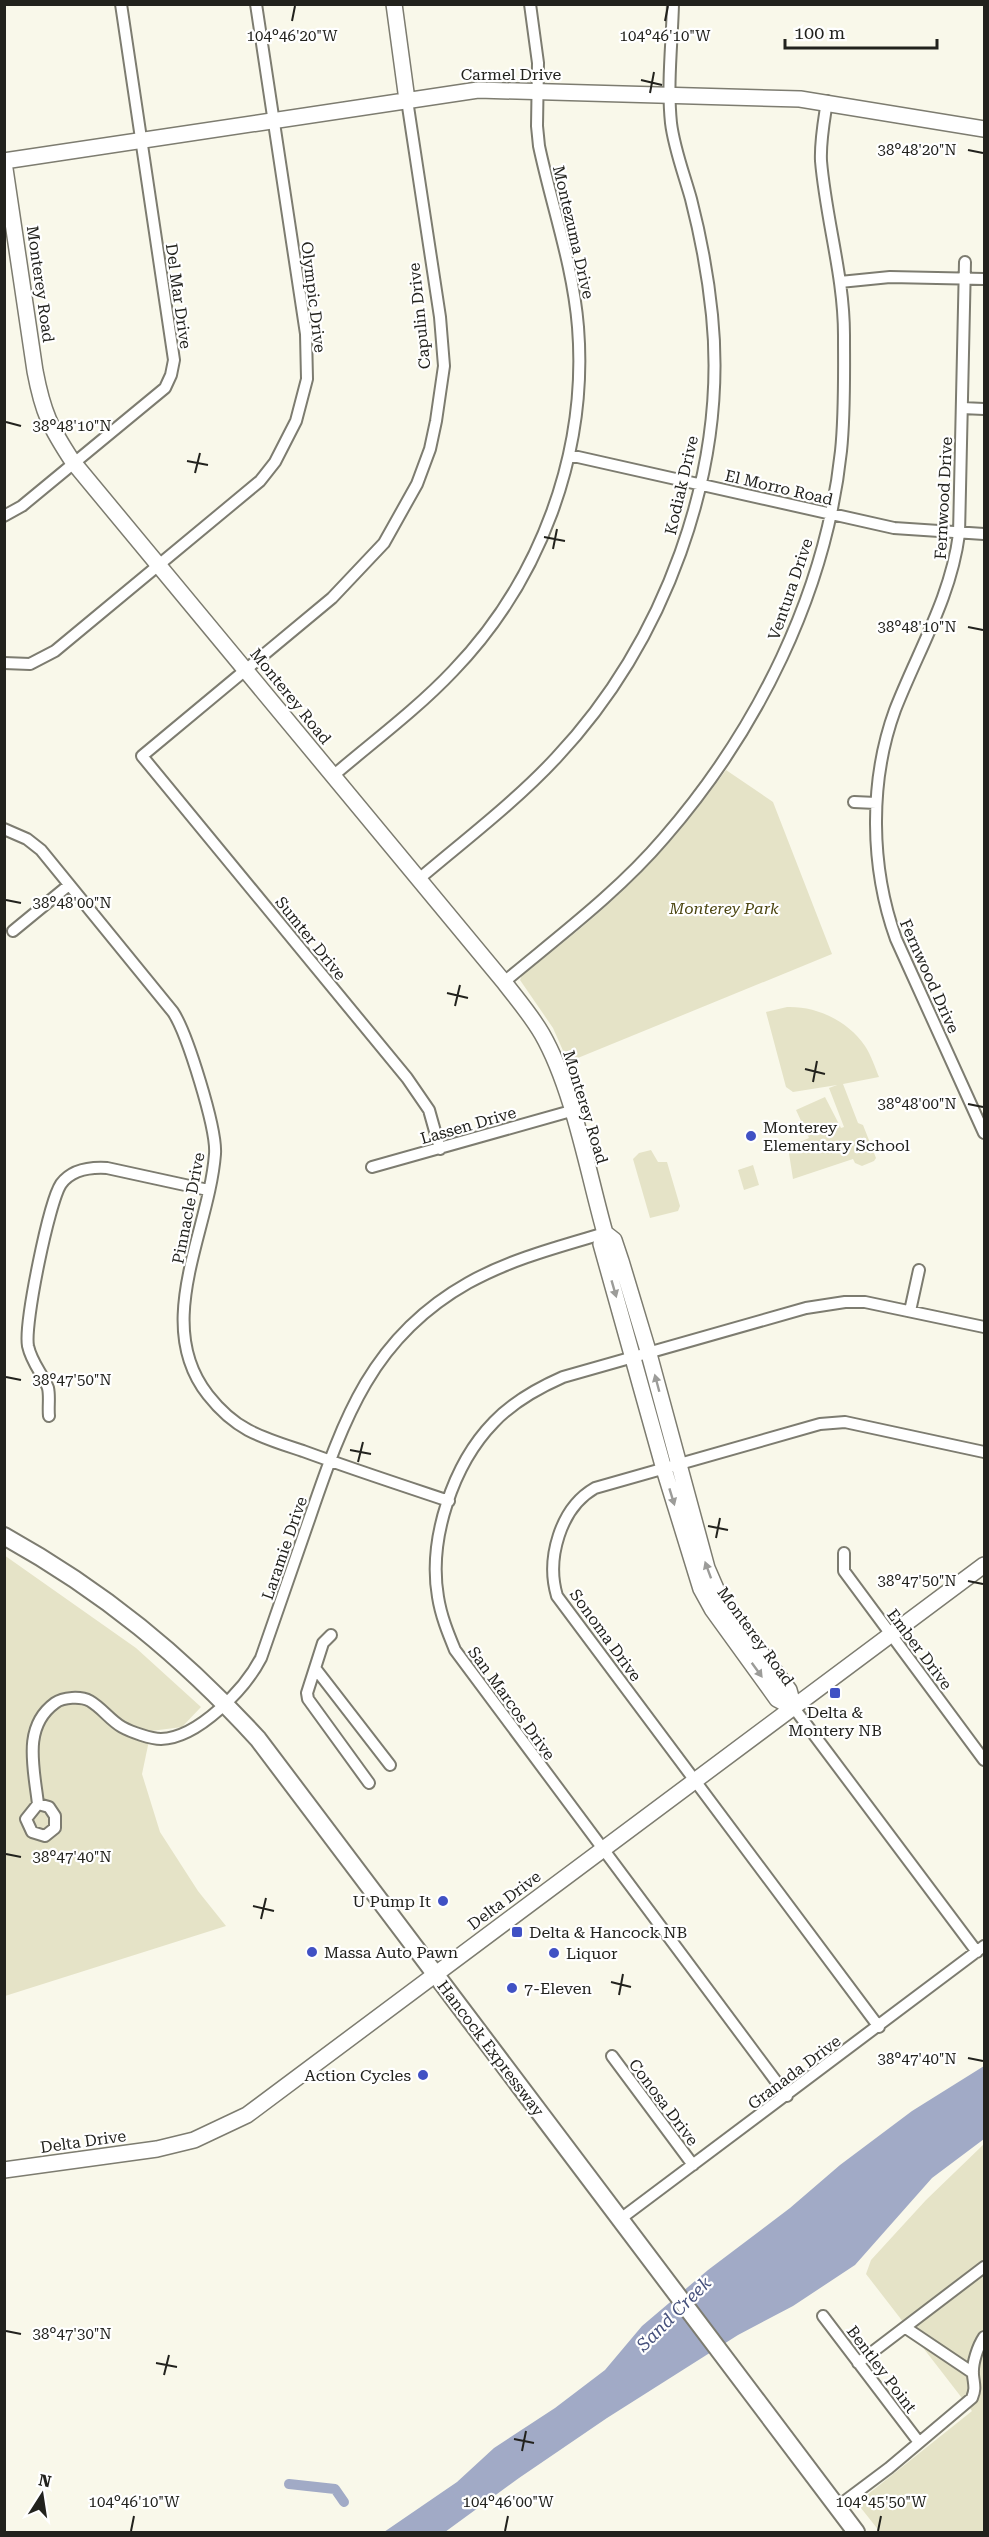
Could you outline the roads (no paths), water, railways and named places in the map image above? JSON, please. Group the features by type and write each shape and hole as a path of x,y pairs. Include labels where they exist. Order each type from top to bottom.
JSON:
{"main road":[{"name":"Hancock Expressway","path":"4,1536 50,1562 145,1629 225,1703 258,1739 856,2532"}],"street":[{"name":"Del Mar Drive","path":"4,516 22,506 165,388 171,375 174,360 121,4"},
{"name":"Olympic Drive","path":"4,663 30,664 56,651 260,481 285,445 303,401 307,380 306,334 256,4"},
{"name":"Capulin Drive","path":"142,756 332,598 384,543 417,484 430,449 442,391 444,366 440,317 394,4"},
{"name":"Montezuma Drive","path":"334,775 438,686 501,615 523,579 560,492 569,455 577,398 578,328 569,265 539,146 538,63 530,4"},
{"name":"Kodiak Drive","path":"419,879 537,778 600,704 636,649 683,545 700,484 706,452 713,385 712,319 705,260 675,140 671,96 674,4"},
{"name":"Carmel Drive","path":"4,161 478,90 827,101 984,129"},
{"name":"Ventura Drive","path":"504,982 624,880 664,839 723,762 752,715 784,653 813,577 830,513 841,450 844,316 821,159 827,101"},
{"name":"Monterey Road","path":"4,161 40,396 50,426 74,462 504,982 542,1035 556,1064 571,1111 605,1233 614,1240 641,1355 664,1469 701,1589 712,1609 777,1698 794,1708 981,1949"},
{"name":"Fernwood Drive","path":"965,262 959,534 950,579 888,732 878,779 876,804 879,872 887,915 984,1132"},
{"path":"840,282 890,276 984,279"},
{"path":"962,408 984,409"},
{"name":"El Morro Road","path":"569,455 894,528 984,534"},
{"name":"Sumter Drive","path":"142,756 407,1078 429,1110 440,1149"},
{"path":"854,802 876,804"},
{"name":"Pinnacle Drive","path":"4,829 27,839 41,850 180,1023 215,1142 208,1190 184,1308 183,1327 192,1367 202,1387 217,1406 233,1420 266,1438 449,1501"},
{"path":"13,931 69,885"},
{"name":"Lassen Drive","path":"372,1167 571,1111"},
{"path":"48,1416 48,1388 33,1361 27,1330 53,1203 62,1183 79,1170 92,1167 107,1168 208,1190"},
{"name":"Laramie Drive","path":"38,1804 32,1741 42,1712 61,1698 88,1700 122,1727 160,1739 188,1732 225,1703 252,1675 261,1658 329,1461 347,1416 374,1368 405,1331 432,1306 468,1283 514,1261 605,1233"},
{"path":"910,1311 919,1270"},
{"name":"San Marcos Drive","path":"787,2096 455,1650 438,1597 436,1574 437,1549 449,1501 459,1474 480,1438 513,1405 539,1388 563,1377 829,1304 865,1302 984,1327"},
{"name":"Monterey Road","path":"641,1355 679,1465 707,1568 717,1591 733,1616 789,1689 794,1708"},
{"name":"Sonoma Drive","path":"879,2027 557,1596 552,1570 553,1557 566,1519 576,1503 595,1488 833,1422 845,1422 984,1452"},
{"name":"Ember Drive","path":"844,1553 844,1571 984,1760"},
{"name":"Delta Drive","path":"4,2170 158,2149 194,2140 247,2115 984,1565"},
{"path":"331,1635 324,1643 315,1668 307,1692 308,1699 369,1783"},
{"path":"315,1668 390,1765"},
{"name":"Granada Drive","path":"619,2220 981,1949"},
{"name":"Conosa Drive","path":"612,2056 693,2165"},
{"path":"858,2363 984,2267"},
{"name":"Bentley Point","path":"823,2316 918,2441"},
{"path":"906,2328 973,2373"},
{"path":"837,2507 889,2468 918,2441 972,2398 976,2386 973,2373 977,2352 984,2337"}],"water":[{"name":"Sand Creek","path":"984,2066 984,2139 932,2178 855,2265 793,2306 738,2335 607,2418 445,2532 384,2532 457,2482 494,2448 555,2408 605,2370 642,2326 708,2270 790,2208 840,2165 912,2111"}],"waterway":[{"path":"289,2484 335,2489 344,2502"}],"place":[{"name":"Monterey Elementary School","path":"751,1136"},
{"name":"Delta & Montery NB","path":"835,1693"},
{"name":"U Pump It","path":"443,1901"},
{"name":"Delta & Hancock NB","path":"517,1932"},
{"name":"Massa Auto Pawn","path":"312,1952"},
{"name":"Liquor","path":"554,1953"},
{"name":"7-Eleven","path":"512,1988"},
{"name":"Action Cycles","path":"423,2075"}],"park label":[{"name":"Monterey Park","path":"724,908"}]}
